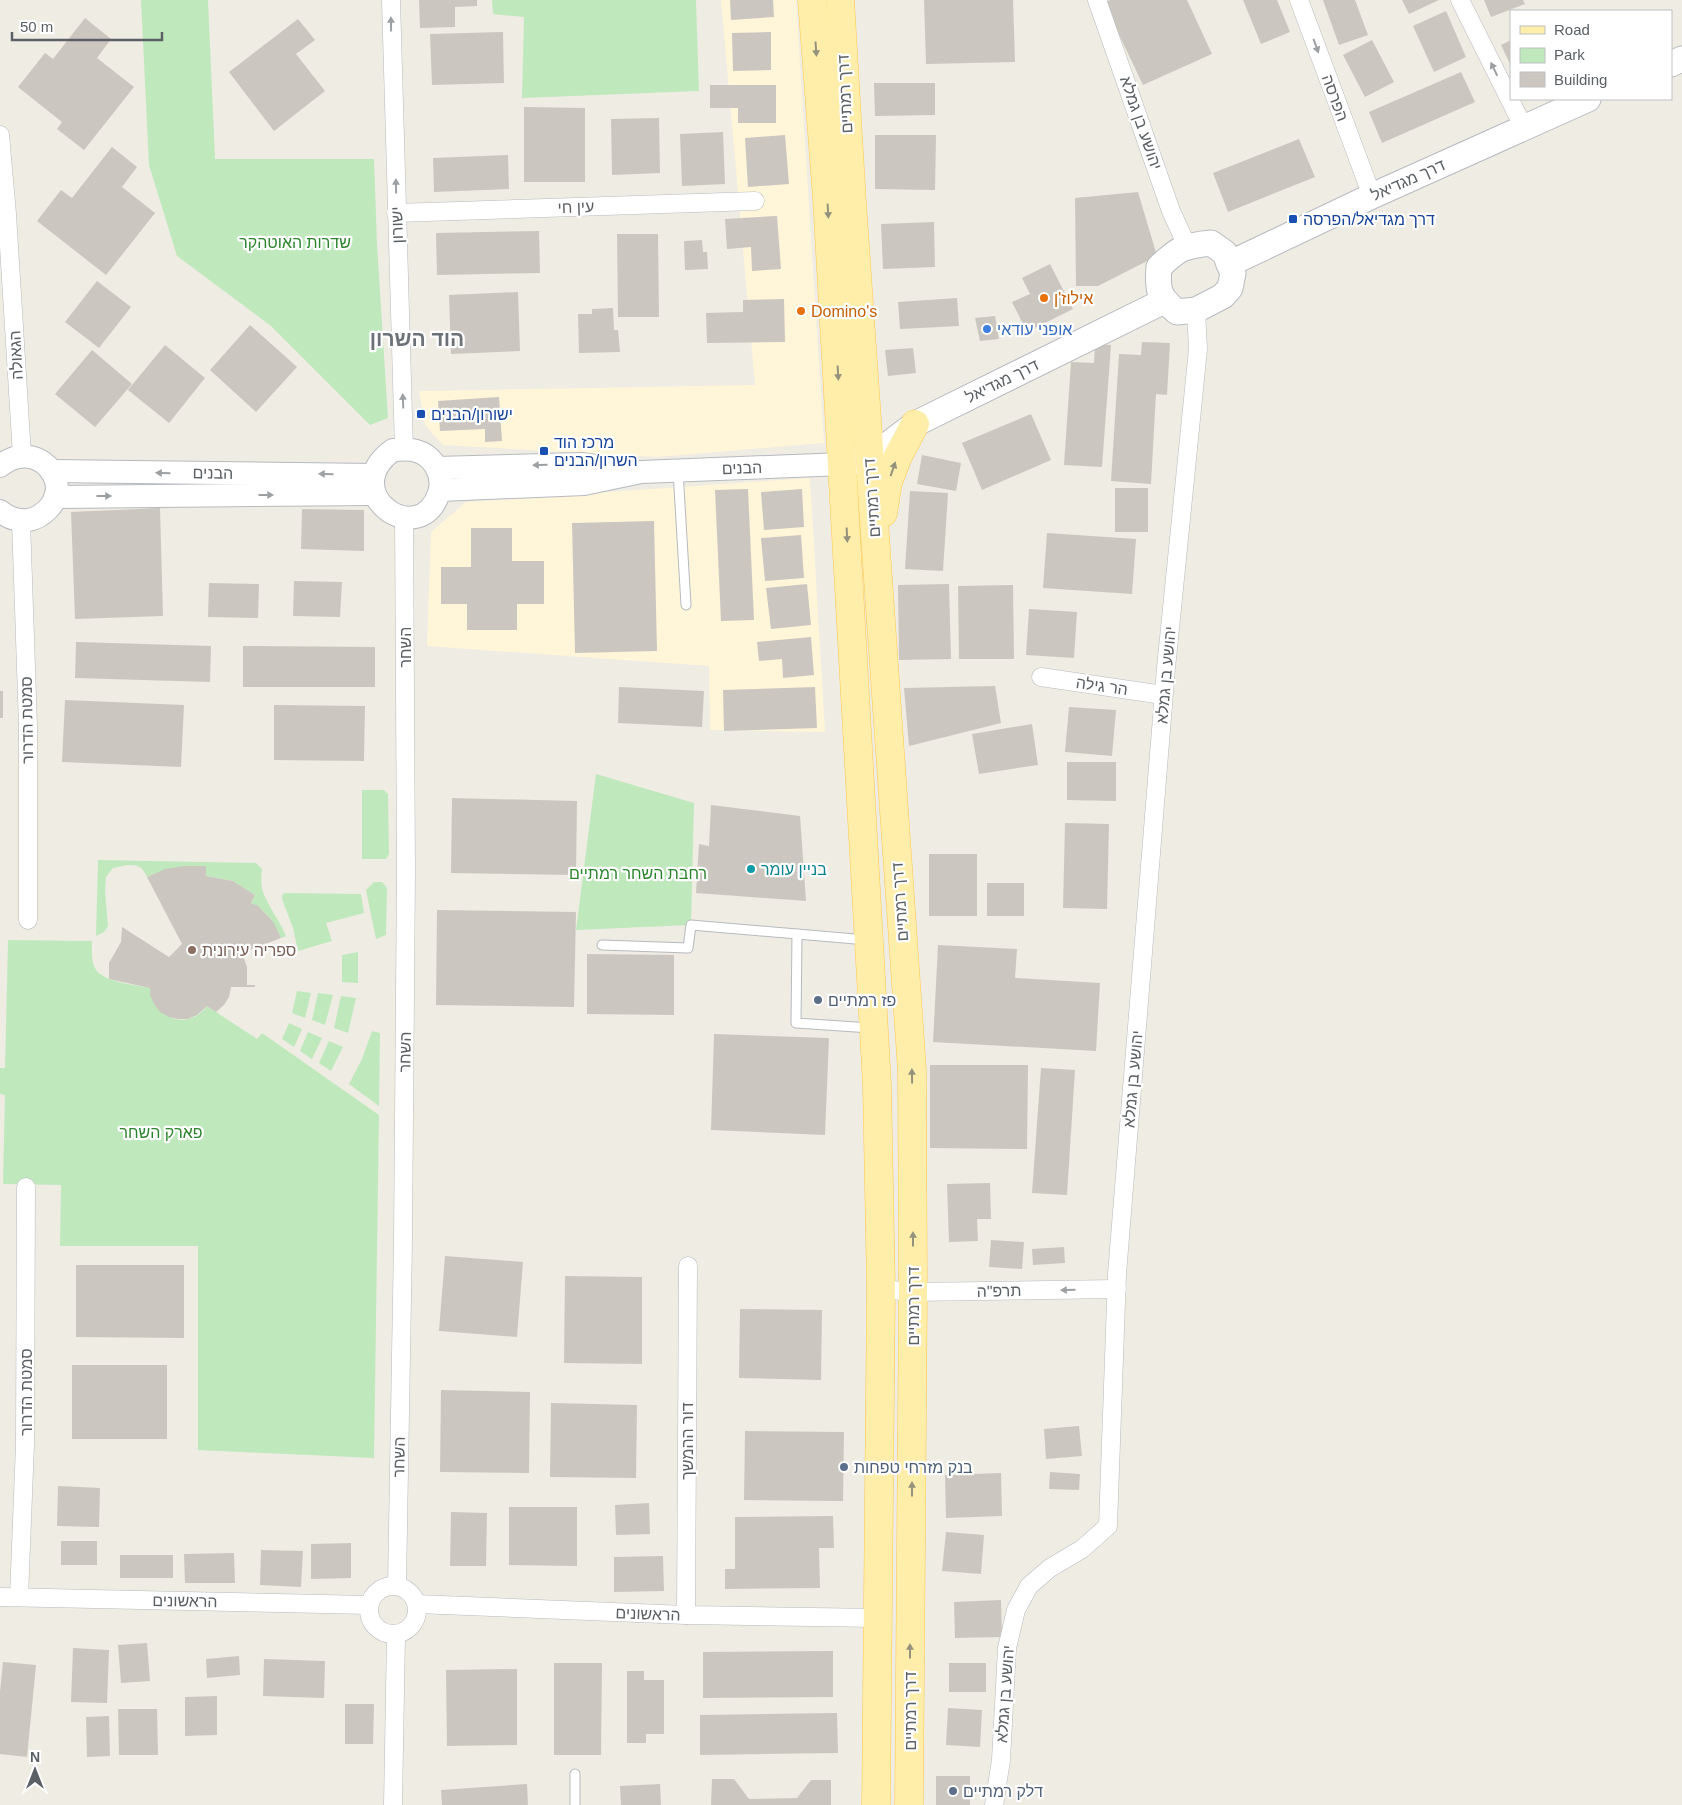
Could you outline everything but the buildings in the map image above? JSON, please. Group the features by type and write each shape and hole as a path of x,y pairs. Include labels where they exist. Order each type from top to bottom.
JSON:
{"main road":[{"name":"דרך רמתיים","path":"812,0 827,198 843,464 877,1085 882,1289 876,1805"},
{"name":"דרך רמתיים","path":"840,0 852,203 912,1070 913,1292 910,1805"},
{"name":"דרך מגדיאל","path":"1229,264 1372,196 1586,100"},
{"path":"1211,243 1225,253 1229,264 1233,273 1230,288 1223,296 1196,310 1177,312 1164,301 1157,284 1159,267 1171,256 1187,246 1211,243"},
{"name":"דרך מגדיאל","path":"843,464 870,458 915,424 1164,301"},
{"path":"865,385 876,412 894,430 915,424"},
{"path":"876,551 888,482 898,456 915,424"}],"street":[{"name":"ישורון","path":"391,0 404,450"},
{"name":"יהושע בן גמלא","path":"1098,0 1171,210 1187,246"},
{"name":"הפרסה","path":"1299,0 1372,196"},
{"path":"1460,0 1524,128"},
{"name":"הגאולה","path":"0,135 22,456"},
{"name":"עין חי","path":"396,212 755,201"},
{"name":"יהושע בן גמלא","path":"994,1805 1000,1760 1007,1648 1016,1610 1029,1586 1050,1568 1082,1550 1108,1526 1116,1289 1163,695 1198,349 1196,310"},
{"path":"393,450 413,450 424,454 433,461 439,479 435,503 427,511 416,517 404,518 385,510 374,484 378,464 393,450"},
{"path":"0,466 13,457 22,456 39,459 51,471 56,488 50,507 42,515 32,520 21,521 10,518 0,511"},
{"name":"הבנים","path":"439,479 584,484 641,472 843,464"},
{"name":"הבנים","path":"51,471 374,484"},
{"name":"הבנים","path":"55,496 374,484"},
{"name":"השחר","path":"397,1586 403,1240 406,871 404,518"},
{"name":"סמטת הדרור","path":"21,521 28,726 28,920"},
{"name":"הר גילה","path":"1042,677 1163,695"},
{"name":"סמטת הדרור","path":"19,1597 26,1444 26,1187"},
{"name":"דור ההמשך","path":"686,1615 688,1266"},
{"name":"תרפ\"ה","path":"882,1289 913,1292 1116,1289"},
{"path":"390,1586 397,1586 410,1592 417,1604 418,1612 415,1620 410,1627 396,1634 388,1634 375,1626 369,1612 369,1605 376,1592 390,1586"},
{"name":"הראשונים","path":"0,1597 369,1605"},
{"name":"הראשונים","path":"417,1604 686,1615 878,1618"},
{"path":"393,1805 396,1634"}],"lane":[{"path":"678,471 686,605"},
{"path":"602,945 688,948 691,926 869,940"},
{"path":"797,934 796,1023 874,1029"},
{"path":"575,1774 575,1805"}],"shaded area":[{"path":"721,0 796,0 824,443 658,457 443,445 425,425 419,391 755,385"},
{"path":"810,478 825,732 710,730 709,666 427,646 431,532 466,502"}],"green space":[{"name":"שדרות האוטהקר","path":"141,0 208,0 215,159 374,159 377,244 388,418 370,425 271,326 177,256 149,165"},
{"path":"492,0 696,0 699,91 522,98 524,17 493,14"},
{"name":"רחבת השחר רמתיים","path":"596,774 694,803 691,925 576,930"},
{"path":"362,790 384,790 388,794 389,854 386,859 362,859"},
{"path":"98,860 256,863 262,869 261,884 264,894 286,936 281,938 269,918 251,903 255,895 233,881 206,876 206,866 175,868 147,877 141,868 133,865 113,868 106,877 105,891 108,926 104,932 96,936"},
{"path":"374,882 382,882 387,888 386,935 376,939 366,890"},
{"path":"284,893 361,894 364,913 326,923 332,941 298,951 293,928 282,899"},
{"name":"פארק השחר","path":"8,940 92,941 93,962 99,973 111,980 150,988 152,998 164,1014 181,1020 199,1014 207,1006 257,1039 262,1033 379,1115 374,1458 198,1450 198,1246 60,1246 61,1185 3,1184 5,1095 0,1094 0,1068 5,1068"},
{"path":"358,952 358,983 342,982 342,955"},
{"path":"297,991 311,993 305,1018 292,1013"},
{"path":"318,993 333,995 325,1025 312,1020"},
{"path":"341,996 356,998 348,1033 334,1028"},
{"path":"289,1023 302,1029 294,1047 282,1039"},
{"path":"372,1031 380,1033 379,1106 349,1084 362,1059"},
{"path":"308,1032 322,1038 312,1059 300,1051"},
{"path":"329,1041 343,1047 331,1071 319,1063"}],"place":[{"name":"דרך מגדיאל/הפרסה","path":"1293,219"},
{"name":"אילוז'ן","path":"1044,298"},
{"name":"Domino's","path":"801,311"},
{"name":"אופני עודאי","path":"987,329"},
{"name":"ישורון/הבנים","path":"421,414"},
{"name":"מרכז הוד השרון/הבנים","path":"544,451"},
{"name":"בניין עומר","path":"751,869"},
{"name":"ספריה עירונית","path":"192,950"},
{"name":"פז רמתיים","path":"818,1000"},
{"name":"בנק מזרחי טפחות","path":"844,1467"},
{"name":"דלק רמתיים","path":"953,1791"}],"district":[{"name":"הוד השרון","path":"417,338"}]}
